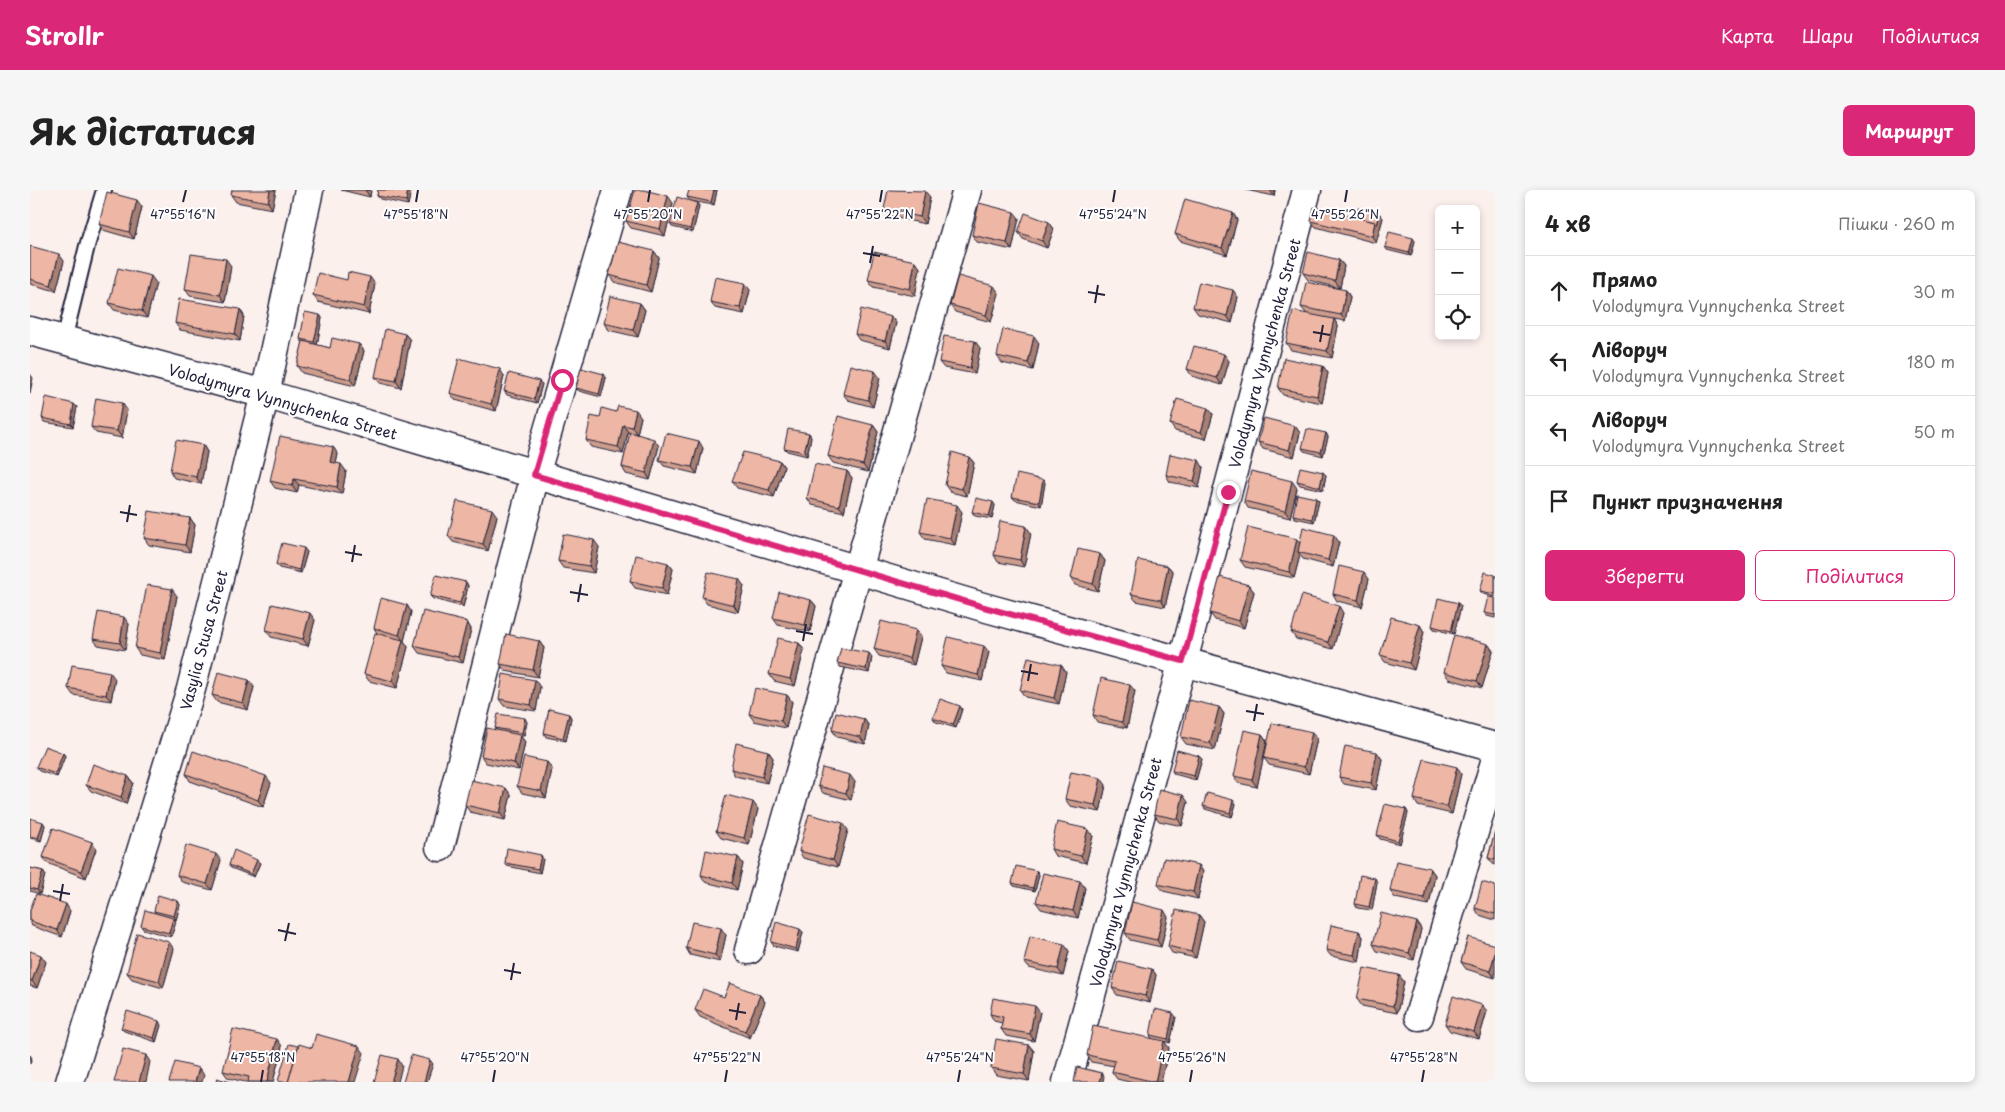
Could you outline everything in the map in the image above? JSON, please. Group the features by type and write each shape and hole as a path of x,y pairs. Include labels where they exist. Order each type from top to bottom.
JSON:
{"street":[{"name":"Vasylia Stusa Street","path":"70,1082 191,689 265,394 309,190"},
{"path":"440,848 534,475 618,190"},
{"path":"749,950 967,190"},
{"name":"Volodymyra Vynnychenka Street","path":"1067,1082 1183,661 1307,190"},
{"name":"Volodymyra Vynnychenka Street","path":"30,331 265,394 984,607 1495,747"},
{"path":"1419,1016 1495,762"}],"lane":[{"path":"64,340 87,246 104,190"}],"building":[{"path":"232,190 270,190 268,202 231,195"},
{"path":"378,190 408,190 406,201 377,196"},
{"path":"635,190 644,190 668,196 660,229 626,221"},
{"path":"689,190 714,190 711,202 687,197"},
{"path":"888,190 925,191 920,217 884,209"},
{"path":"107,192 137,200 129,232 99,224"},
{"path":"677,197 697,203 690,229 670,224"},
{"path":"1185,199 1233,213 1222,248 1175,234"},
{"path":"979,203 1014,212 1007,243 972,235"},
{"path":"1314,207 1375,222 1372,236 1311,221"},
{"path":"1358,208 1380,214 1377,225 1375,222 1355,217"},
{"path":"1025,213 1049,222 1042,241 1018,232"},
{"path":"1389,232 1413,238 1409,253 1385,247"},
{"path":"618,242 654,251 646,285 609,275"},
{"path":"30,246 59,254 51,285 30,279"},
{"path":"874,252 915,261 910,289 868,280"},
{"path":"1308,252 1339,260 1335,281 1303,273"},
{"path":"191,254 226,259 220,295 185,289"},
{"path":"118,268 151,276 142,311 109,303"},
{"path":"348,272 370,277 364,307 313,295 318,273 347,280"},
{"path":"958,276 994,286 986,315 950,305"},
{"path":"715,277 745,283 740,308 710,302"},
{"path":"1199,282 1233,290 1227,316 1193,307"},
{"path":"1306,282 1346,290 1341,315 1301,307"},
{"path":"610,296 640,303 633,330 604,323"},
{"path":"179,299 240,309 235,334 175,323"},
{"path":"861,309 891,317 885,341 855,334"},
{"path":"1293,311 1334,319 1327,351 1286,343"},
{"path":"305,312 320,315 314,342 300,339"},
{"path":"385,329 405,334 396,381 375,377"},
{"path":"1003,329 1034,336 1028,363 997,356"},
{"path":"944,336 975,341 970,368 939,362"},
{"path":"332,338 359,344 350,379 297,366 303,341 330,348"},
{"path":"1194,346 1224,354 1217,378 1187,369"},
{"path":"459,358 500,369 491,404 450,393"},
{"path":"1284,358 1323,366 1317,396 1278,388"},
{"path":"850,365 875,371 868,400 843,394"},
{"path":"581,368 604,374 599,394 576,388"},
{"path":"509,373 539,381 534,399 504,391"},
{"path":"46,397 74,404 71,424 42,418"},
{"path":"96,398 122,403 117,431 91,427"},
{"path":"1177,399 1208,408 1201,432 1170,424"},
{"path":"618,406 636,410 632,427 623,425 618,447 586,440 591,416 600,418 602,408 616,412"},
{"path":"838,416 873,425 863,465 828,456"},
{"path":"1264,418 1295,426 1289,450 1258,442"},
{"path":"788,429 809,433 804,452 784,448"},
{"path":"1307,429 1326,433 1321,452 1302,448"},
{"path":"630,432 654,439 646,473 622,467"},
{"path":"666,433 699,441 692,467 659,460"},
{"path":"280,436 333,447 330,462 341,464 337,487 294,479 292,486 270,481"},
{"path":"176,440 203,445 196,477 170,471"},
{"path":"743,452 780,461 769,490 732,481"},
{"path":"952,452 969,457 962,489 945,485"},
{"path":"1170,454 1199,460 1194,481 1166,475"},
{"path":"815,464 847,471 839,506 807,498"},
{"path":"1300,467 1323,472 1320,487 1297,481"},
{"path":"1251,471 1292,481 1285,511 1244,501"},
{"path":"1017,474 1043,480 1039,502 1012,497"},
{"path":"1297,494 1316,498 1312,519 1293,515"},
{"path":"976,498 993,502 989,516 972,512"},
{"path":"927,499 957,505 950,538 920,532"},
{"path":"457,501 492,509 483,544 448,536"},
{"path":"149,511 190,518 185,545 144,538"},
{"path":"1000,521 1026,526 1020,560 994,555"},
{"path":"1248,527 1297,539 1289,572 1240,560"},
{"path":"1303,527 1334,535 1328,560 1298,552"},
{"path":"563,534 594,540 589,566 558,561"},
{"path":"282,543 304,548 299,570 276,564"},
{"path":"1078,549 1100,554 1093,584 1071,578"},
{"path":"636,555 668,563 662,588 630,581"},
{"path":"1138,560 1168,566 1161,600 1131,594"},
{"path":"1339,566 1364,572 1358,600 1333,594"},
{"path":"708,572 739,579 734,605 702,597"},
{"path":"1485,572 1495,575 1495,594 1480,591"},
{"path":"436,575 466,582 460,603 430,596"},
{"path":"1220,577 1249,585 1239,621 1210,613"},
{"path":"147,585 172,589 160,653 135,648"},
{"path":"779,592 811,600 805,625 773,618"},
{"path":"1302,595 1339,606 1328,642 1291,632"},
{"path":"1488,597 1495,598 1495,615 1484,613"},
{"path":"381,598 407,605 399,635 374,628"},
{"path":"1438,598 1458,603 1451,631 1432,626"},
{"path":"272,604 310,613 303,639 266,630"},
{"path":"423,611 467,622 458,657 414,646"},
{"path":"98,612 124,617 120,643 93,639"},
{"path":"1391,617 1420,625 1409,663 1380,655"},
{"path":"881,621 916,630 909,658 874,649"},
{"path":"375,633 403,640 392,681 364,674"},
{"path":"506,634 539,641 533,670 500,664"},
{"path":"1454,635 1488,644 1477,681 1444,672"},
{"path":"948,637 984,646 978,675 941,666"},
{"path":"778,638 799,643 790,679 769,674"},
{"path":"841,648 869,653 866,669 837,663"},
{"path":"1028,657 1061,665 1054,698 1020,690"},
{"path":"72,665 110,672 106,695 68,688"},
{"path":"218,672 249,680 243,703 212,695"},
{"path":"503,674 535,680 531,705 499,699"},
{"path":"1101,678 1130,685 1122,722 1093,715"},
{"path":"755,688 787,695 781,721 749,714"},
{"path":"940,699 960,706 953,725 933,718"},
{"path":"1189,700 1219,707 1210,743 1181,737"},
{"path":"549,709 569,714 563,738 544,733"},
{"path":"836,712 864,719 860,737 832,730"},
{"path":"498,714 525,718 522,733 495,728"},
{"path":"1272,723 1312,732 1304,767 1264,758"},
{"path":"487,728 520,735 514,763 481,756"},
{"path":"1244,730 1262,734 1252,780 1234,776"},
{"path":"736,743 768,751 762,777 731,769"},
{"path":"45,746 63,753 55,774 36,767"},
{"path":"1345,746 1377,752 1371,783 1339,777"},
{"path":"1177,750 1199,756 1194,776 1172,771"},
{"path":"193,751 266,776 258,800 186,774"},
{"path":"524,757 547,762 541,791 517,786"},
{"path":"1424,759 1457,767 1447,807 1414,799"},
{"path":"93,764 128,776 121,797 86,785"},
{"path":"822,768 850,775 846,793 818,786"},
{"path":"1071,772 1101,778 1095,805 1065,799"},
{"path":"471,780 506,788 500,813 465,805"},
{"path":"1159,789 1183,795 1178,819 1154,814"},
{"path":"1207,793 1233,800 1230,813 1203,806"},
{"path":"726,795 753,802 744,838 716,831"},
{"path":"1385,804 1406,809 1398,841 1377,835"},
{"path":"809,814 843,823 833,860 799,851"},
{"path":"30,818 43,822 38,838 30,836"},
{"path":"1057,822 1088,829 1081,856 1051,849"},
{"path":"53,828 92,842 81,871 43,857"},
{"path":"1495,832 1495,860 1488,858"},
{"path":"186,845 216,854 207,884 177,875"},
{"path":"507,848 541,855 538,869 505,863"},
{"path":"234,850 257,860 251,874 229,865"},
{"path":"706,850 738,857 732,883 701,875"},
{"path":"1164,858 1199,865 1193,892 1158,884"},
{"path":"1396,861 1430,868 1424,898 1390,891"},
{"path":"1016,866 1037,871 1033,888 1012,883"},
{"path":"30,868 43,871 37,890 30,888"},
{"path":"1043,873 1080,881 1073,911 1036,902"},
{"path":"1360,875 1375,878 1369,907 1355,904"},
{"path":"1482,882 1495,886 1495,914 1475,908"},
{"path":"36,894 66,904 57,930 30,921 30,910"},
{"path":"158,895 178,901 174,916 154,911"},
{"path":"1132,902 1164,910 1157,940 1125,933"},
{"path":"145,910 173,918 169,933 141,926"},
{"path":"1176,910 1199,915 1191,952 1168,946"},
{"path":"1381,913 1417,922 1409,953 1373,944"},
{"path":"692,922 721,928 715,955 686,948"},
{"path":"776,922 800,929 796,949 771,942"},
{"path":"1331,925 1359,931 1354,955 1326,950"},
{"path":"137,933 169,942 159,981 127,973"},
{"path":"1030,936 1064,944 1058,969 1024,962"},
{"path":"1468,937 1495,945 1495,953 1490,971 1461,962"},
{"path":"30,951 41,955 32,981 30,980"},
{"path":"1118,961 1152,969 1145,996 1112,988"},
{"path":"1364,968 1399,975 1393,1006 1357,999"},
{"path":"730,983 760,995 745,1031 695,1010 703,989 724,997"},
{"path":"1453,996 1482,1005 1474,1032 1445,1024"},
{"path":"993,998 1035,1006 1030,1034 1001,1029 1003,1017 990,1014"},
{"path":"1155,1009 1173,1013 1168,1039 1150,1035"},
{"path":"127,1011 159,1021 154,1038 121,1028"},
{"path":"1093,1026 1164,1041 1155,1082 1112,1072 1115,1061 1087,1055"},
{"path":"233,1029 277,1039 267,1082 248,1082 249,1077 223,1071"},
{"path":"316,1034 359,1046 349,1082 288,1082 299,1044 312,1048"},
{"path":"996,1039 1029,1045 1024,1074 991,1068"},
{"path":"289,1044 298,1046 288,1082 282,1082 278,1081"},
{"path":"123,1049 146,1055 139,1082 114,1082"},
{"path":"382,1055 398,1059 391,1082 374,1082"},
{"path":"411,1055 430,1060 424,1082 403,1082"},
{"path":"175,1062 199,1068 195,1082 169,1082"},
{"path":"1077,1067 1102,1073 1100,1082 1074,1082"},
{"path":"217,1078 230,1082 216,1082"}],"route":[{"path":"562,380 534,475 984,607 1183,661 1228,492"}]}
